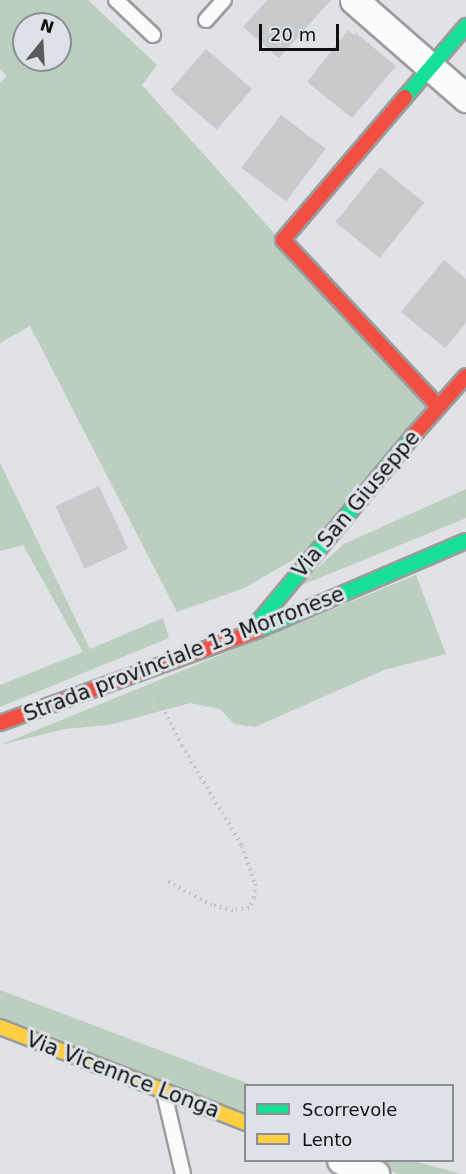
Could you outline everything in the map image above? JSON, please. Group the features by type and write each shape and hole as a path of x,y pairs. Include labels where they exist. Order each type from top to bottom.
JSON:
{"street":[{"path":"354,0 466,98"},
{"path":"438,406 283,240 466,26"},
{"name":"Via San Giuseppe","path":"248,634 438,406 466,376"},
{"name":"Strada provinciale 13 Morronese","path":"0,723 248,634 466,541"},
{"name":"Via Vicennce Longa","path":"0,1027 244,1122"},
{"path":"344,1162 375,1174"}],"lane":[{"path":"116,0 153,35"},
{"path":"206,20 224,0"},
{"path":"164,1091 183,1174"}],"path":[{"path":"144,672 182,746 242,846 255,884 254,898 249,908 233,910 212,904 167,881"}],"green space":[{"path":"0,0 88,0 157,65 142,85 429,407 305,553 244,588 177,612 30,326 0,343 0,83 7,76 0,69"},
{"path":"0,463 90,649 163,618 169,638 0,707 0,685 83,652 23,545 0,551"},
{"path":"466,489 466,518 295,588 344,544"},
{"path":"416,575 446,654 384,670 255,727 234,724 220,709 190,703 109,725 65,729 0,745"},
{"path":"0,990 249,1084 244,1084 244,1115 0,1024"},
{"path":"367,1162 418,1162 461,1174 398,1174"}],"building":[{"path":"267,0 331,0 279,58 243,27"},
{"path":"348,30 354,35 356,33 396,66 352,118 307,82"},
{"path":"206,49 252,89 217,130 171,90"},
{"path":"281,115 326,149 286,201 241,168"},
{"path":"380,167 424,203 380,258 335,222"},
{"path":"444,260 466,279 466,323 445,348 401,312"},
{"path":"99,486 128,549 85,569 55,506"}],"traffic: fast":[{"path":"405,97 466,26"},
{"path":"251,631 412,437"},
{"path":"258,630 466,541"}],"traffic: slow":[{"path":"0,1027 244,1122"}],"traffic: jam":[{"path":"405,97 283,240 438,406"},
{"path":"412,437 466,376"},
{"path":"0,723 258,630"}]}
